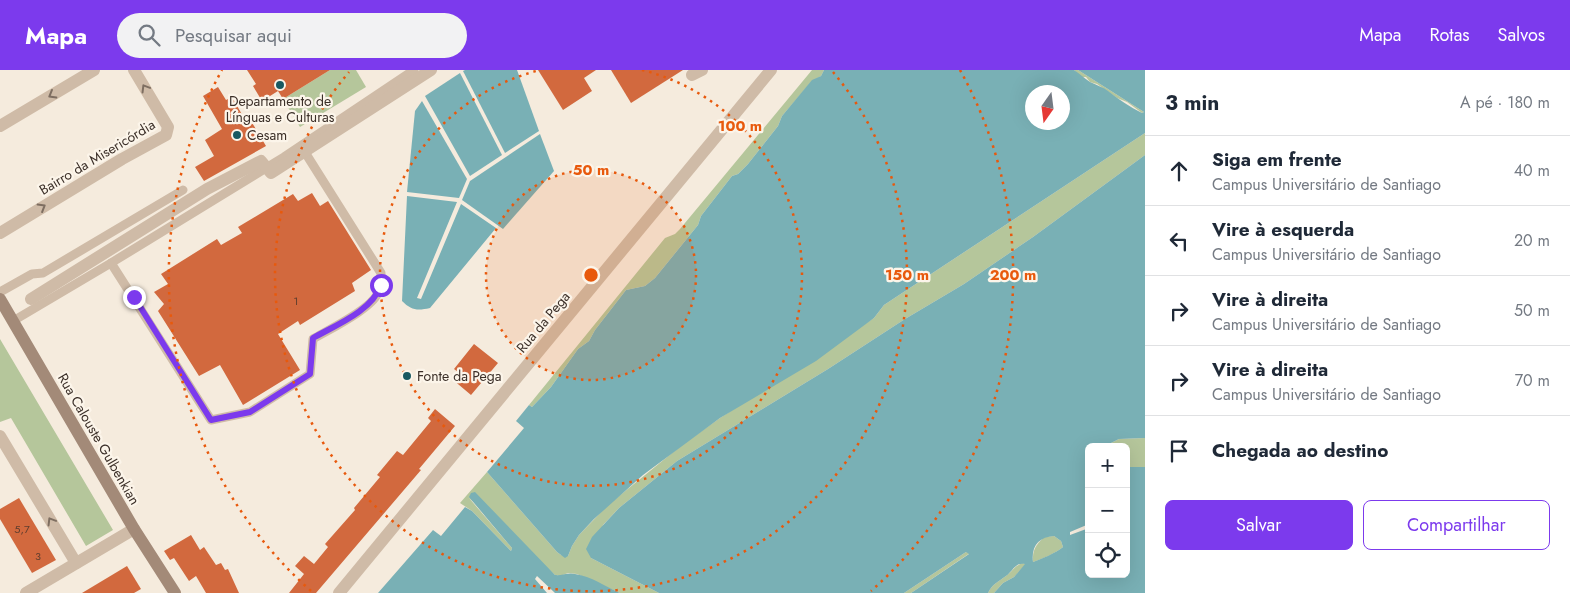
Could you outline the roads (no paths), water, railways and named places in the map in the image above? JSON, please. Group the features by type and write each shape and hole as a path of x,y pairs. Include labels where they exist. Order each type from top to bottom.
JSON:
{"main road":[{"name":"Rua Calouste Gulbenkian","path":"0,299 134,529 175,593"}],"street":[{"path":"0,126 94,70"},
{"name":"Bairro da Misericórdia","path":"2,227 166,135 168,127 134,70"},
{"path":"31,300 207,188 261,161 271,173 303,148 431,70"},
{"name":"Rua da Pega","path":"339,593 770,70"},
{"path":"0,436 76,563"},
{"path":"26,593 134,529"}],"lane":[{"path":"111,263 211,420 250,412 310,374 313,338 367,307 378,294 381,285 381,273 303,148 339,119 414,70"},
{"path":"13,321 266,168"},
{"path":"0,292 32,274 43,273 183,190"}],"water":[{"path":"517,70 539,131 505,153 463,71"},
{"path":"824,70 1074,70 1090,82 1142,113 1144,112 1078,70 1145,70 1145,133 884,305 874,318 816,361 720,418 643,475 594,519 579,535 568,556 565,558 557,552 487,472 524,428 516,421 529,405 532,407 551,387 578,349 589,341 595,330 626,290 645,286 655,278 698,225 701,216 732,176 738,174 748,164 778,126 782,116 812,80 821,76"},
{"path":"460,73 502,155 470,176 425,96"},
{"path":"422,101 467,179 459,198 407,192 415,111"},
{"path":"540,134 554,171 503,229 462,200 470,181"},
{"path":"1145,155 1145,438 1119,439 1111,443 1085,443 1085,526 1070,532 1070,535 1085,529 1085,578 1130,578 1130,467 1145,467 1145,593 994,593 1003,583 1014,577 1025,564 1019,564 993,585 988,593 911,593 969,554 966,552 904,593 659,593 591,558 586,549 592,537 619,508 677,461 964,284 1033,237","holes":["1054,536 1061,541 1063,547 1048,556 1033,562 1033,551 1040,540"]},
{"path":"407,196 457,202 417,298 421,299 461,204 496,228 430,308 425,309 411,308 402,301"},
{"path":"475,492 555,575 570,573 581,575 620,593 555,593 537,576 535,579 547,593 378,593 433,530 441,536 465,507 472,511 511,551 512,548 469,497 471,493"}],"place":[{"name":"Departamento de Línguas e Culturas","path":"280,85"},
{"name":"Cesam","path":"237,135"},
{"name":"Fonte da Pega","path":"407,376"}]}
